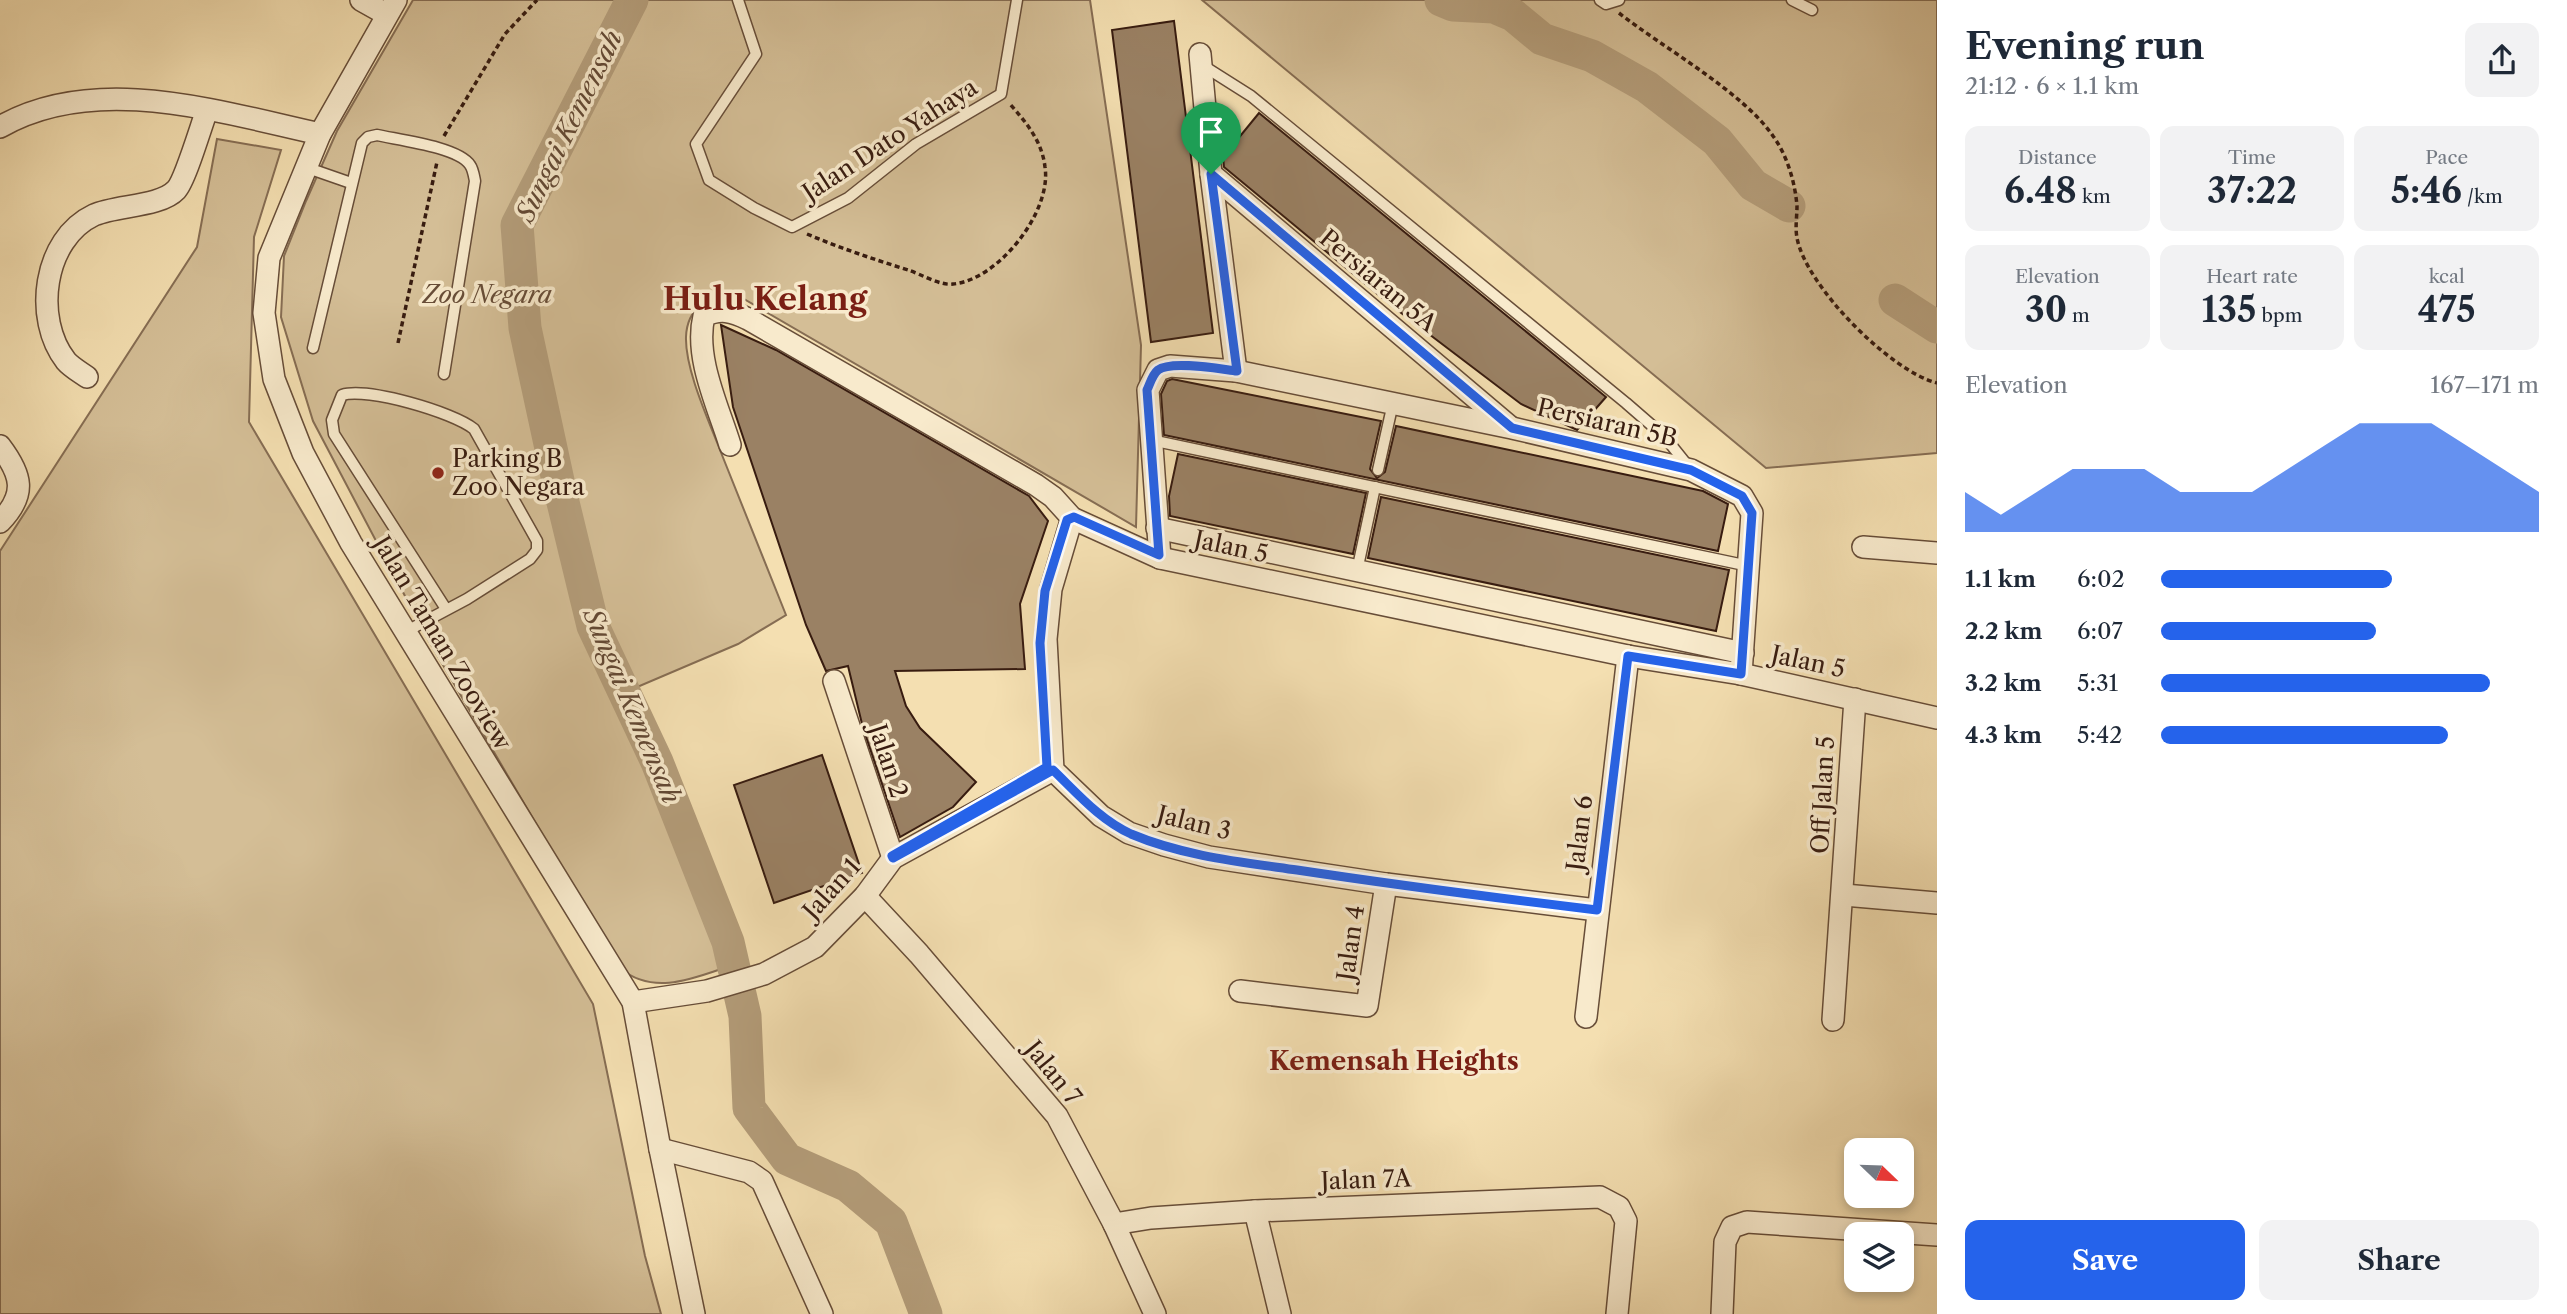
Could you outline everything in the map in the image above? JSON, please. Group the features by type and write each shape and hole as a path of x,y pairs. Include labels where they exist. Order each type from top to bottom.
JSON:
{"street":[{"path":"361,0 391,7"},
{"name":"Jalan Taman Zooview","path":"391,7 320,134 269,258 264,313 274,379 303,453 351,543 633,1002 694,1314"},
{"path":"1160,558 1147,390 1158,370 1182,366 1237,371 1211,174 1200,59"},
{"path":"0,127 26,112 79,101 142,101 207,110 320,134"},
{"path":"87,377 67,362 48,321 47,290 55,258 70,234 94,215 165,197 177,189 207,110"},
{"name":"Persiaran 5A","path":"1211,174 1512,428"},
{"name":"Jalan 5","path":"730,445 704,357 701,328 704,316 716,310 732,312 759,325 1036,485 1053,497 1072,518 1160,558 1628,656 1742,664"},
{"name":"Persiaran 5B","path":"1237,371 1512,428 1691,470 1742,496 1752,513 1742,664"},
{"path":"0,446 15,465 19,485 16,506 0,522"},
{"path":"1053,770 1046,639 1051,589 1072,518"},
{"name":"Jalan 5","path":"1157,528 1357,571 1742,664 1855,699 1937,718"},
{"path":"1863,547 1937,553"},
{"name":"Jalan 6","path":"1586,1017 1628,656"},
{"name":"Jalan 2","path":"834,681 893,858"},
{"name":"Off Jalan 5","path":"1833,1020 1844,895 1855,699"},
{"name":"Jalan 1","path":"633,1002 707,991 764,974 815,947 865,896 893,858 1053,770"},
{"name":"Jalan 3","path":"1053,770 1101,816 1129,833 1209,857 1386,884 1597,910"},
{"name":"Jalan 4","path":"1240,991 1367,1006 1386,884"},
{"path":"1844,895 1937,903"},
{"name":"Jalan 7","path":"865,896 919,954 1057,1116 1114,1224 1155,1314"},
{"path":"660,1149 749,1172 762,1181 822,1314"},
{"name":"Jalan 7A","path":"1114,1224 1151,1218 1255,1211 1600,1197 1619,1207 1626,1221 1617,1314"},
{"path":"1255,1211 1280,1314"},
{"path":"1722,1314 1725,1242 1732,1227 1747,1222 1937,1234"}],"lane":[{"path":"738,0 756,54 696,144 709,180 754,208 792,227"},
{"path":"1603,2 1619,0"},
{"path":"1792,0 1812,10"},
{"name":"Jalan Dato Yahaya","path":"792,227 848,198 916,144 1001,94 1016,1"},
{"path":"1200,59 1251,96 1626,402 1664,436 1691,470"},
{"path":"313,348 362,143 368,136 377,135 436,148 462,157 472,166 475,181 464,266 444,374"},
{"path":"306,167 351,183"},
{"path":"405,632 446,609 530,559 537,550 537,541 474,429 464,421 392,400 352,392 342,395 332,420 334,434 446,609"},
{"path":"1378,470 1392,403"},
{"path":"1151,440 1749,566"},
{"path":"1357,571 1375,487"}],"path":[{"path":"1603,2 1741,103 1773,135 1790,171 1797,205 1797,239 1808,265 1828,295 1894,363 1910,373 1937,383"},
{"path":"792,227 880,263 951,285 977,278 1002,261 1026,231 1042,196 1046,168 1033,131 1001,94"}],"green space":[{"name":"Zoo Negara","path":"413,0 1090,0 1141,345 1136,527 737,295 718,297 702,304 695,310 687,327 687,350 693,379 786,615 738,644 616,696 704,868 739,963 694,978 664,983 649,982 635,978 621,969 426,636 313,421 281,317 284,256 306,201 337,131"},
{"path":"1202,0 1937,0 1937,453 1766,468"},
{"path":"217,139 281,150 254,237 249,422 593,1004 645,1256 661,1314 0,1314 0,551 197,247"}],"building":[{"path":"1174,21 1213,333 1151,342 1112,30"},
{"path":"1259,113 1606,397 1577,430 1521,404 1392,306 1224,167 1223,157"},
{"path":"721,325 776,350 1029,496 1048,521 1020,604 1025,669 895,671 906,706 920,728 976,782 953,807 900,837 863,728 848,666 826,671 806,625 733,407"},
{"path":"1172,379 1381,421 1370,469 1377,478 1385,472 1396,426 1703,491 1728,504 1718,551 1164,435 1161,394 1167,381"},
{"path":"1178,454 1366,493 1353,554 1170,516 1169,496"},
{"path":"1381,497 1729,570 1716,631 1368,558"},
{"path":"822,755 862,873 774,903 734,785"}],"waterway":[{"name":"Sungai Kemensah","path":"632,0 517,225 525,328 560,490 593,626 657,762 728,942 745,1016 749,1108 787,1159 848,1186 891,1222 926,1314"},
{"path":"1441,0 1453,5 1494,7 1513,15 1542,39 1592,56 1647,87 1717,141 1753,185 1789,206"},
{"path":"1895,300 1937,327"}],"place":[{"name":"Parking B Zoo Negara","path":"438,473"}],"district":[{"name":"Hulu Kelang","path":"765,299"},
{"name":"Kemensah Heights","path":"1394,1061"}],"route":[{"path":"1211,174 1512,428 1691,470 1742,496 1752,513 1741,674 1628,656 1597,910 1386,884 1209,857 1129,833 1101,816 1053,770 893,858 892,856 948,822 1047,767 1040,643 1045,591 1067,520 1074,517 1159,555 1147,390 1158,370 1170,366 1237,371 1211,174"}]}
